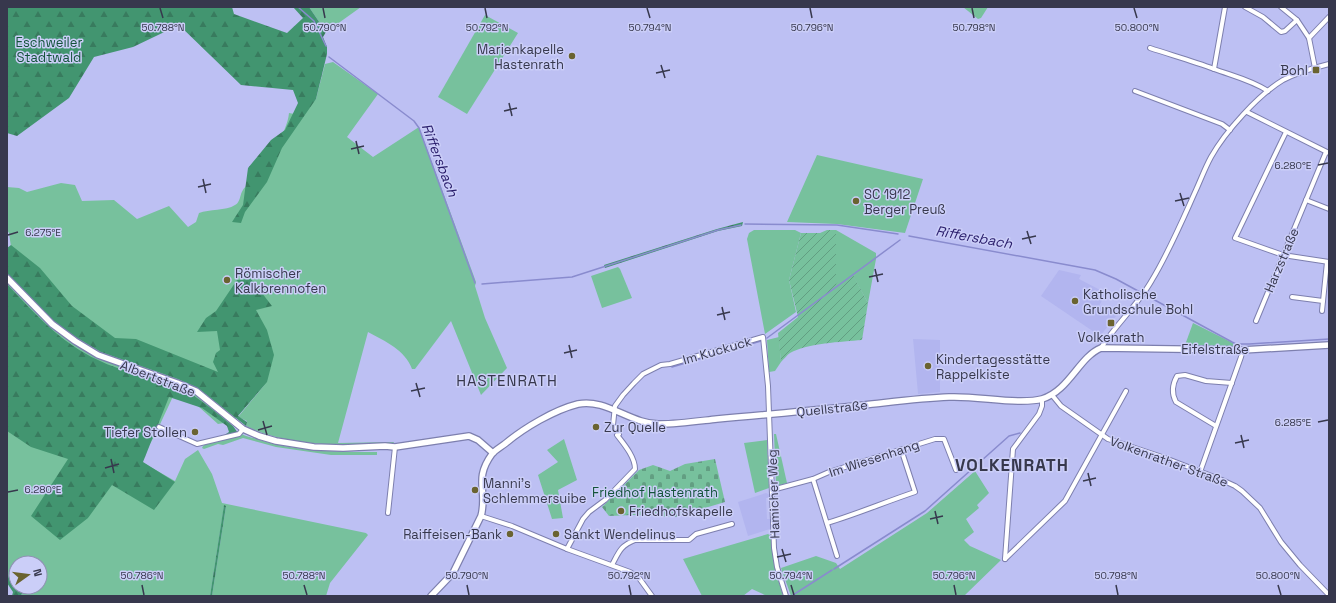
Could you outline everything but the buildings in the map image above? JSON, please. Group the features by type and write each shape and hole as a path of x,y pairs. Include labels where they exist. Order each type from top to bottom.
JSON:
{"main road":[{"name":"Albertstraße","path":"7,278 52,324 98,356 196,391 243,429 259,436 276,441 314,447 342,448 395,447 469,436 478,440 493,453"},
{"name":"Eifelstraße","path":"1100,348 1243,350 1329,345"},
{"name":"Quellstraße","path":"493,453 517,434 530,426 578,404 591,403 640,421 658,424 770,415 950,397 1000,401 1034,401 1052,395 1070,379 1091,354 1100,348"},
{"path":"431,596 453,573 482,516 484,506 481,480 483,471 493,453"}],"street":[{"path":"1214,69 1225,7"},
{"path":"1246,7 1263,17 1281,32 1286,31 1297,20"},
{"path":"1281,7 1297,20 1309,38 1315,68"},
{"path":"1309,38 1329,17"},
{"path":"1150,48 1244,78 1260,85 1268,91"},
{"path":"1100,348 1112,330 1140,298 1152,281 1171,246 1211,158 1230,130 1268,91 1283,80 1300,72 1329,64"},
{"path":"1135,91 1222,124 1230,130"},
{"path":"1247,112 1327,152"},
{"path":"1286,132 1235,238 1283,255 1328,262 1322,311"},
{"name":"Harzstraße","path":"1256,321 1327,152"},
{"path":"1306,200 1329,209"},
{"path":"1292,297 1323,301"},
{"name":"Im Kuckuck","path":"614,411 618,401 642,374 661,364 670,364 763,337 770,415"},
{"path":"1200,472 1243,350"},
{"path":"1216,426 1176,402 1173,397 1174,382 1177,376 1185,375 1206,381 1232,383"},
{"name":"Volkenrather Straße","path":"1102,436 1126,391"},
{"name":"Volkenrather Straße","path":"1052,395 1061,406 1102,436 1200,472 1235,486 1242,491 1260,508 1281,542 1300,565 1329,595"},
{"path":"1042,399 1042,406 1039,414 1012,449 1005,559 1065,501 1102,436"},
{"path":"567,550 583,519 589,512 605,500 635,469 633,458 617,435 619,434 613,425 614,411"},
{"name":"Hamicher Weg","path":"770,415 774,548 777,567 786,596"},
{"path":"160,427 196,444 239,434 243,429"},
{"name":"Im Wiesenhang","path":"772,490 935,439 944,439 956,470"},
{"path":"388,513 395,447"},
{"path":"827,523 856,514 882,502 915,492 901,449"},
{"path":"813,478 837,556"},
{"path":"482,516 512,526 567,550 630,572 639,578 652,596"},
{"path":"612,565 619,550 626,544 635,540 689,540 696,534 732,524"}],"shaded area":[{"name":"Katholische Grundschule Bohl","path":"1059,270 1081,275 1079,279 1106,293 1099,306 1117,315 1100,336 1041,296"},
{"name":"Kindertagesstätte Rappelkiste","path":"913,339 940,340 940,392 918,394"},
{"path":"766,493 770,495 770,498 766,498 767,519 770,519 771,527 770,529 748,536 738,502"}],"green space":[{"name":"Eschweiler Stadtwald","path":"7,7 232,7 234,14 287,33 303,18 293,7 309,7 326,32 323,37 327,47 327,54 316,99 282,148 267,182 245,212 241,223 232,222 243,205 248,168 271,140 285,130 298,103 293,90 241,85 179,25 133,47 94,57 69,98 17,136 7,133"},
{"path":"309,7 361,7 326,32"},
{"path":"963,7 988,7 981,18 978,19"},
{"path":"485,15 518,33 467,114 438,97"},
{"path":"333,62 378,94 347,137 373,157 419,127 476,282 475,286 485,318 507,368 481,395 451,321 415,369 412,369 405,356 394,347 368,332 338,443 394,442 393,444 318,444 280,438 262,433 246,426 247,421 238,417 267,382 228,426 224,423 218,424 189,398 176,390 155,435 140,461 175,481 185,459 198,450 212,474 222,503 366,533 368,535 330,583 326,596 212,596 226,506 224,506 210,596 20,596 48,595 48,555 8,555 7,582 7,253 11,247 9,233 7,230 7,187 19,188 27,192 61,183 75,185 82,201 114,200 137,219 169,206 188,227 196,222 199,213 231,207 239,201 244,189 251,183 280,140 289,113 300,115 316,99 325,64"},
{"name":"SC 1912 Berger Preuß","path":"817,155 923,179 905,233 837,224 787,222"},
{"path":"743,222 742,226 718,231 605,268 604,265 717,229"},
{"path":"754,230 795,230 801,233 789,280 796,312 765,334 747,239 749,233"},
{"path":"827,230 836,230 836,284 852,273 868,303 862,340 806,347 790,353 781,362 778,333 798,317 789,280 801,233 820,233"},
{"path":"836,230 876,253 868,303 852,274 836,285"},
{"path":"11,245 40,268 72,306 115,338 136,339 218,372 213,362 216,353 220,350 217,331 197,332 206,318 216,311 237,280 251,279 272,306 256,310 267,330 274,355 267,382 238,416 247,422 246,426 198,388 178,379 101,352 54,322 7,274 7,248"},
{"path":"618,267 632,298 602,308 591,276"},
{"path":"7,284 27,306 72,345 107,364 176,386 184,390 213,410 233,426 238,433 220,438 229,432 227,426 202,408 169,397 143,462 175,482 154,510 112,485 88,518 60,540 31,516 68,459 31,447 7,431"},
{"path":"1193,323 1233,343 1233,346 1185,345"},
{"path":"779,337 781,362 775,371 769,372 767,340"},
{"path":"242,434 286,447 331,451 377,452 377,455 331,455 276,447 243,438 223,445 218,444 204,449 202,448 206,444"},
{"path":"774,434 776,434 787,483 777,486 776,484"},
{"path":"564,439 577,480 558,490 563,518 552,519 538,475 558,462 547,450"},
{"path":"767,440 769,488 755,493 744,443"},
{"name":"Friedhof Hastenrath","path":"715,459 725,502 675,517 633,515 609,516 602,507 639,470 653,465 670,471 685,464"},
{"path":"975,471 989,493 977,505 979,508 966,519 974,532 964,540 970,546 1001,560 964,596 791,596 781,568 816,556 836,563 840,569 927,513"},
{"path":"224,505 226,506 212,596 210,596"},
{"path":"768,534 771,536 775,568 783,596 767,596 752,589 743,596 702,596 683,559"}],"waterway":[{"path":"298,7 314,21 326,46"},
{"name":"Riffersbach","path":"329,57 414,121 419,128 475,283"},
{"name":"Riffersbach","path":"745,224 837,225 898,234"},
{"name":"Riffersbach","path":"482,284 572,277 718,230 741,225"},
{"name":"Riffersbach","path":"909,236 1095,270 1116,279 1236,344 1329,339"},
{"path":"767,338 900,240"},
{"path":"672,367 761,341"},
{"path":"834,569 925,511 1009,436 1020,433"},
{"path":"793,595 832,570"}],"place":[{"name":"Marienkapelle Hastenrath","path":"572,56"},
{"name":"Bohl","path":"1316,70"},
{"name":"SC 1912 Berger Preuß","path":"856,201"},
{"name":"Römischer Kalkbrennofen","path":"227,280"},
{"name":"Katholische Grundschule Bohl","path":"1075,301"},
{"name":"Volkenrath","path":"1111,323"},
{"name":"Kindertagesstätte Rappelkiste","path":"928,366"},
{"name":"Zur Quelle","path":"596,427"},
{"name":"Tiefer Stollen","path":"195,432"},
{"name":"Manni's Schlemmersuibe","path":"475,490"},
{"name":"Friedhofskapelle","path":"621,511"},
{"name":"Raiffeisen-Bank","path":"510,534"},
{"name":"Sankt Wendelinus","path":"556,534"}],"district":[{"name":"HASTENRATH","path":"507,381"},
{"name":"VOLKENRATH","path":"1012,465"}]}
